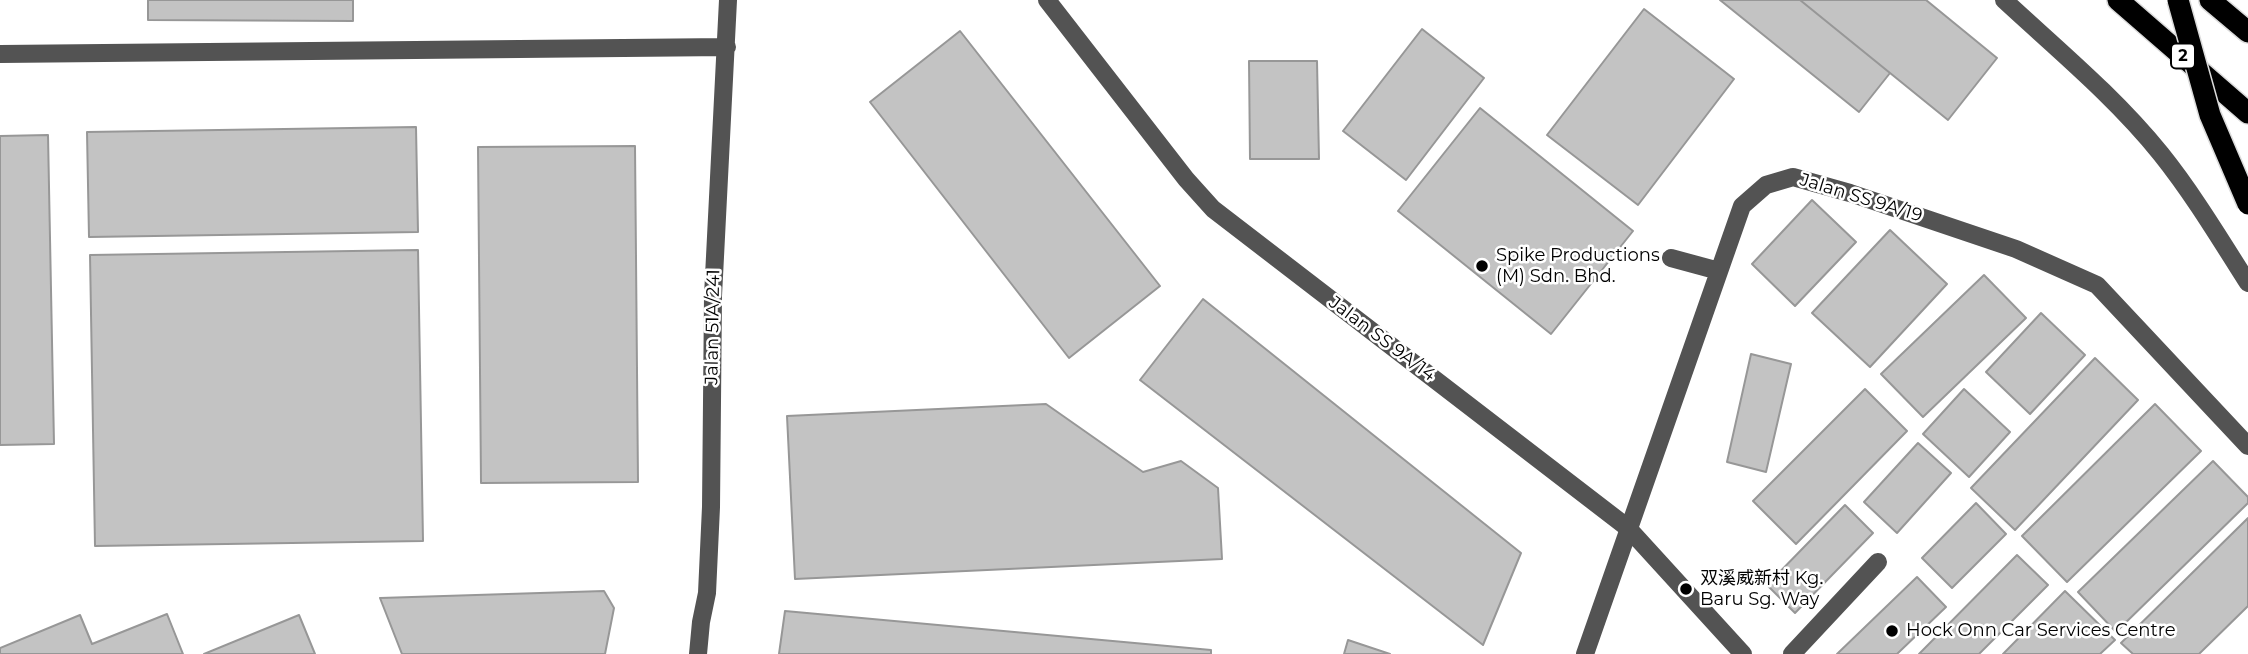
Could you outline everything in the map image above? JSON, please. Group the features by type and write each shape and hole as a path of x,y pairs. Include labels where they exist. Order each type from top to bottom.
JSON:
{"highway":[{"name":"2","path":"2118,0 2248,113"},
{"path":"2178,0 2210,115 2248,204"},
{"path":"2210,0 2248,32"}],"street":[{"name":"Jalan 51A/241","path":"698,654 707,593 711,507 713,296 728,0"},
{"name":"Jalan SS 9A/14","path":"1047,0 1213,209 1628,528 1743,654"},
{"path":"2004,0 2115,103 2160,153 2196,202 2248,282"},
{"path":"0,54 727,47"},
{"name":"Jalan SS 9A/19","path":"1585,654 1742,206 1766,185 1793,177 1850,193 2016,249 2097,285 2248,446"},
{"path":"1671,258 1719,271"},
{"path":"1792,654 1878,562"}],"building":[{"path":"148,0 353,0 353,21 148,20"},
{"path":"1720,0 1800,0 1890,73 1859,112"},
{"path":"1800,0 1926,0 1997,58 1948,120"},
{"path":"1644,9 1734,79 1638,205 1547,135"},
{"path":"1422,29 1484,78 1406,180 1343,131"},
{"path":"960,31 1160,286 1069,358 870,102"},
{"path":"1249,61 1317,61 1319,159 1250,159"},
{"path":"1480,108 1633,231 1551,334 1398,211"},
{"path":"416,127 418,232 89,237 87,132"},
{"path":"48,135 54,444 0,445 0,136"},
{"path":"635,146 638,482 481,483 478,147"},
{"path":"1812,200 1856,242 1795,306 1752,264"},
{"path":"1890,230 1947,284 1870,367 1812,313"},
{"path":"418,250 423,541 95,546 90,255"},
{"path":"1984,275 2026,318 1923,417 1881,374"},
{"path":"1203,299 1521,553 1483,645 1140,380"},
{"path":"2041,313 2085,355 2030,414 1986,372"},
{"path":"1751,354 1791,364 1766,472 1727,462"},
{"path":"2095,358 2138,400 2015,530 1971,488"},
{"path":"1865,389 1907,431 1796,544 1753,501"},
{"path":"1964,389 2010,432 1969,477 1923,434"},
{"path":"1046,404 1143,472 1181,461 1218,488 1222,559 795,579 787,416"},
{"path":"2155,404 2201,451 2067,582 2022,536"},
{"path":"1918,443 1951,473 1897,533 1864,502"},
{"path":"2213,461 2248,497 2248,503 2116,632 2078,592"},
{"path":"1976,503 2006,534 1952,588 1922,558"},
{"path":"1845,505 1873,533 1795,613 1767,585"},
{"path":"2248,518 2248,606 2199,654 2133,654 2121,643"},
{"path":"2017,555 2048,585 1979,654 1919,654"},
{"name":"Hock Onn Car Services Centre","path":"1917,577 1946,607 1897,654 1837,654"},
{"path":"604,591 614,608 605,654 402,654 380,598"},
{"path":"2065,591 2115,640 2100,654 2003,654"},
{"path":"785,611 1211,650 1211,654 779,654"},
{"path":"167,614 183,654 0,654 0,648 80,615 92,644"},
{"path":"299,615 315,654 204,654"},
{"path":"1348,640 1390,654 1344,654"}],"place":[{"name":"Spike Productions (M) Sdn. Bhd.","path":"1482,266"},
{"name":"双溪威新村 Kg. Baru Sg. Way","path":"1686,589"},
{"name":"Hock Onn Car Services Centre","path":"1892,631"}]}
